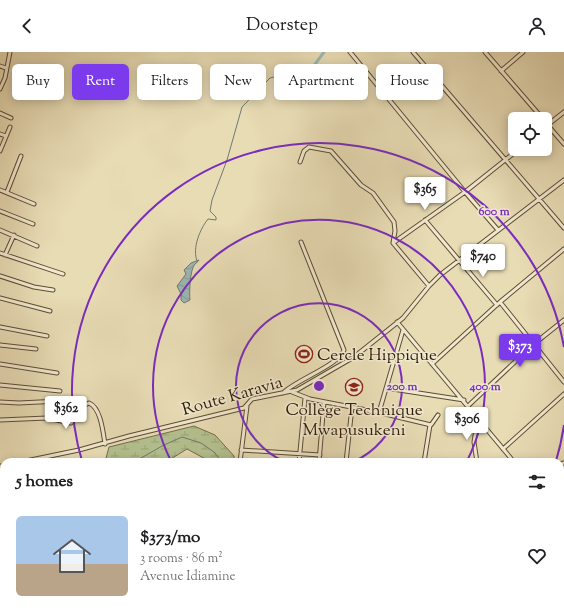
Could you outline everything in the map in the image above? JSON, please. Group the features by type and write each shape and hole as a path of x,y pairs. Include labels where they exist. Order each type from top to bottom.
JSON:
{"street":[{"path":"6,90 0,89 5,78 10,52"},
{"path":"350,52 498,230"},
{"path":"413,52 506,160 538,200 564,228"},
{"path":"485,52 537,112"},
{"path":"501,71 523,52"},
{"path":"0,66 6,68"},
{"path":"552,121 564,112"},
{"path":"0,113 11,118"},
{"path":"0,151 10,127"},
{"path":"552,132 564,144"},
{"path":"0,134 6,136"},
{"path":"300,162 304,151 309,147 331,151 361,186 373,193 392,218 395,229 393,243 429,286"},
{"path":"6,192 20,156"},
{"path":"393,243 465,192 511,156"},
{"name":"Route Karavia","path":"40,458 105,444 129,436 240,409 252,400 292,392 354,357 398,322 429,286 458,261 564,180"},
{"path":"0,190 34,204"},
{"path":"0,211 33,224"},
{"path":"426,220 458,261 497,305"},
{"path":"0,230 38,246"},
{"path":"6,255 14,235"},
{"path":"283,393 339,358 344,350 301,242"},
{"path":"432,364 500,302 564,250"},
{"path":"0,253 63,274"},
{"path":"0,276 53,290"},
{"path":"0,298 50,311"},
{"path":"500,302 564,382"},
{"path":"468,406 534,344 564,320"},
{"path":"398,322 511,458"},
{"path":"0,327 47,336"},
{"path":"377,412 404,330"},
{"path":"0,345 36,349"},
{"path":"0,364 57,373"},
{"path":"0,384 60,391"},
{"path":"386,388 464,400"},
{"path":"292,392 305,398 377,412 430,425"},
{"path":"503,449 564,394"},
{"path":"300,458 305,398"},
{"path":"0,402 19,403 60,401"},
{"path":"320,458 324,402"},
{"path":"0,420 47,418 71,424 85,405 89,403 94,406 97,411 105,444"},
{"path":"240,458 246,406"},
{"path":"346,458 352,407"},
{"path":"240,409 246,413"},
{"path":"425,458 430,425 433,424 438,414"},
{"path":"476,458 474,442 478,418"},
{"path":"241,450 320,455"}],"green space":[{"path":"194,426 215,435 234,456 234,458 204,458 187,449 172,458 106,458 109,447"}],"water":[{"path":"199,260 193,267 192,271 190,300 184,303 181,300 181,294 177,286 186,274 184,270 191,263"}],"waterway":[{"path":"315,64 324,52"},
{"path":"197,261 195,250 202,228 208,219 216,220 216,217 210,211 212,200 227,160 242,107 270,78 274,77"},
{"path":"141,458 182,437 201,443 214,452 219,458"}],"place":[{"name":"Cercle Hippique","path":"304,354"},
{"name":"Collège Technique Mwapusukeni","path":"354,387"}]}
